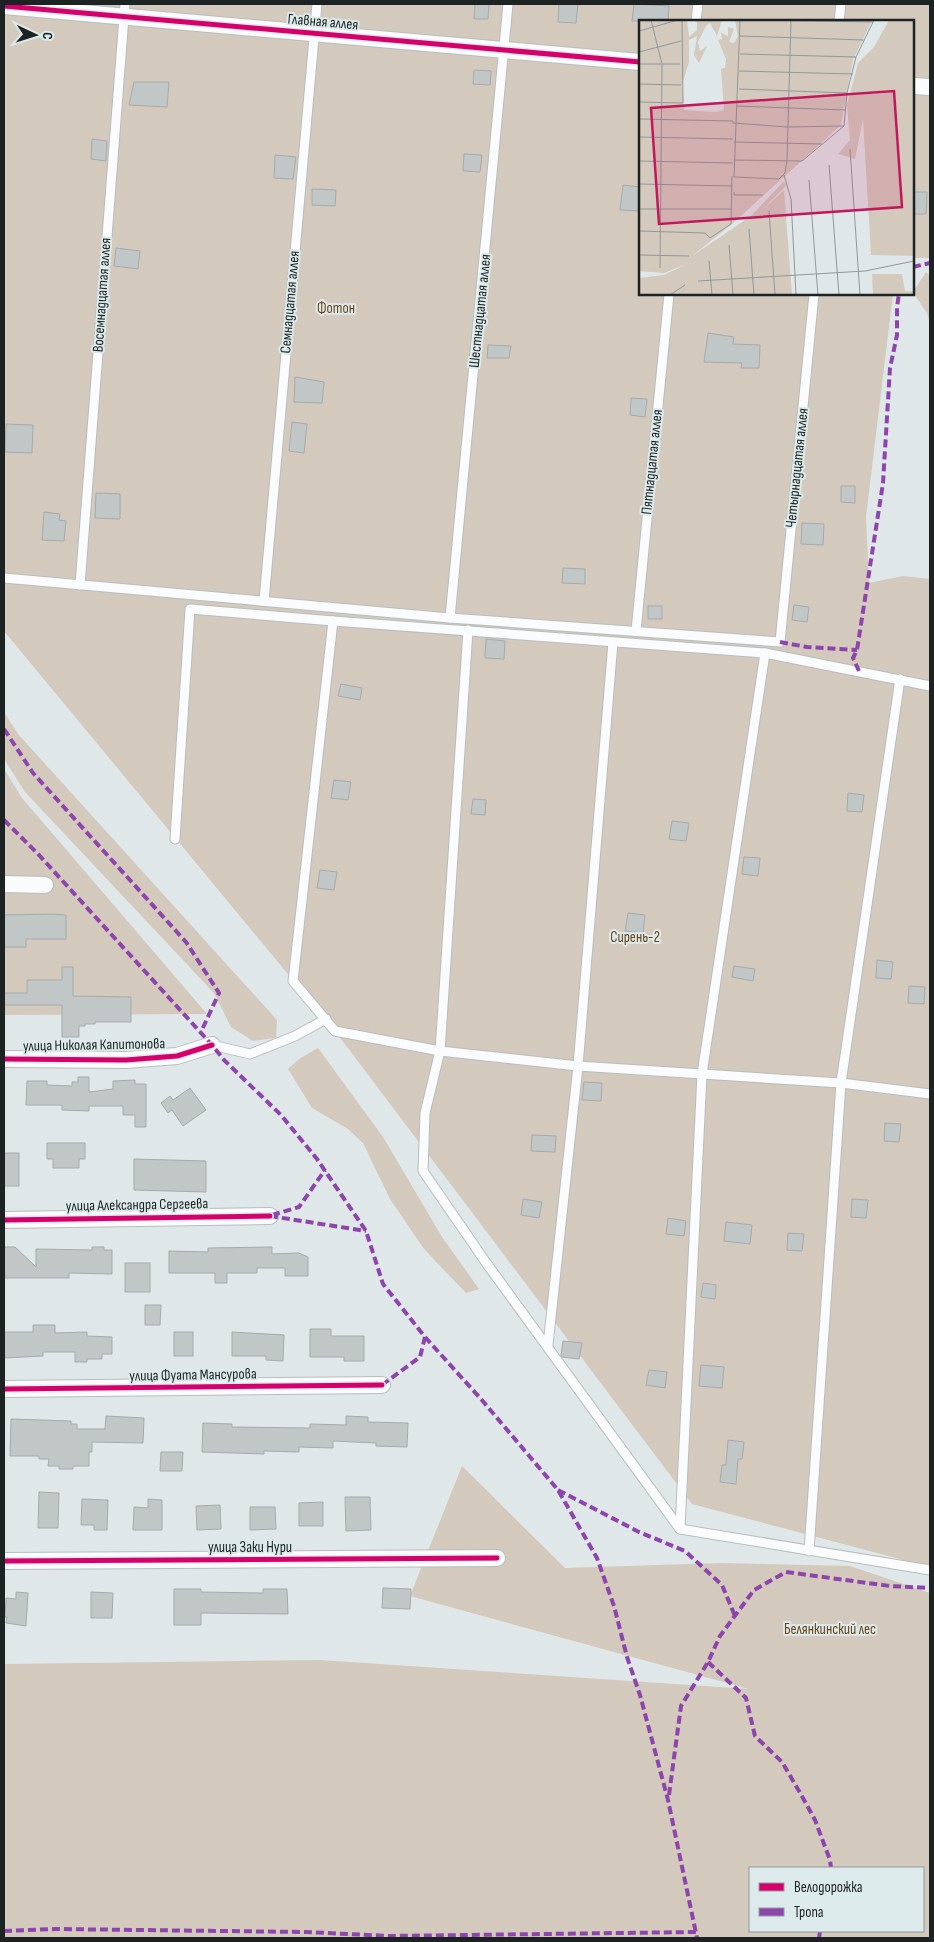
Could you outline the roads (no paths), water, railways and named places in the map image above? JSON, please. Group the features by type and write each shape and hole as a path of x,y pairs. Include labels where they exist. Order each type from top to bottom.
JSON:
{"street":[{"name":"Главная аллея","path":"4,6 124,10 314,34 639,62"},
{"path":"914,86 930,87"},
{"path":"4,884 45,884"},
{"name":"улица Николая Капитонова","path":"4,1059 126,1060 177,1056 212,1045"},
{"name":"улица Александра Сергеева","path":"4,1220 270,1216"},
{"name":"улица Фуата Мансурова","path":"4,1389 382,1385"},
{"name":"улица Заки Нури","path":"4,1561 497,1558"}],"lane":[{"name":"Семнадцатая аллея","path":"264,601 317,4"},
{"name":"Шестнадцатая аллея","path":"450,618 508,4"},
{"path":"696,20 698,4"},
{"path":"839,20 841,4"},
{"name":"Восемнадцатая аллея","path":"80,585 124,10"},
{"name":"Пятнадцатая аллея","path":"636,631 669,295"},
{"name":"Четырнадцатая аллея","path":"636,631 780,642 814,295"},
{"path":"4,578 450,618 636,631"},
{"path":"174,840 190,609 765,653 930,686"},
{"path":"333,621 293,981 335,1031 440,1051 578,1066 841,1083 930,1094"},
{"path":"468,630 440,1051 425,1113 423,1171 487,1264 548,1345 680,1529 930,1570"},
{"path":"548,1345 578,1066 613,642"},
{"path":"680,1529 702,1074 765,653"},
{"path":"809,1551 841,1083 900,679"},
{"path":"212,1045 250,1054 295,1036 326,1019"}],"park label":[{"name":"Фотон","path":"336,308"},
{"name":"Сирень-2","path":"635,937"},
{"name":"Белянкинский лес","path":"830,1629"}]}
